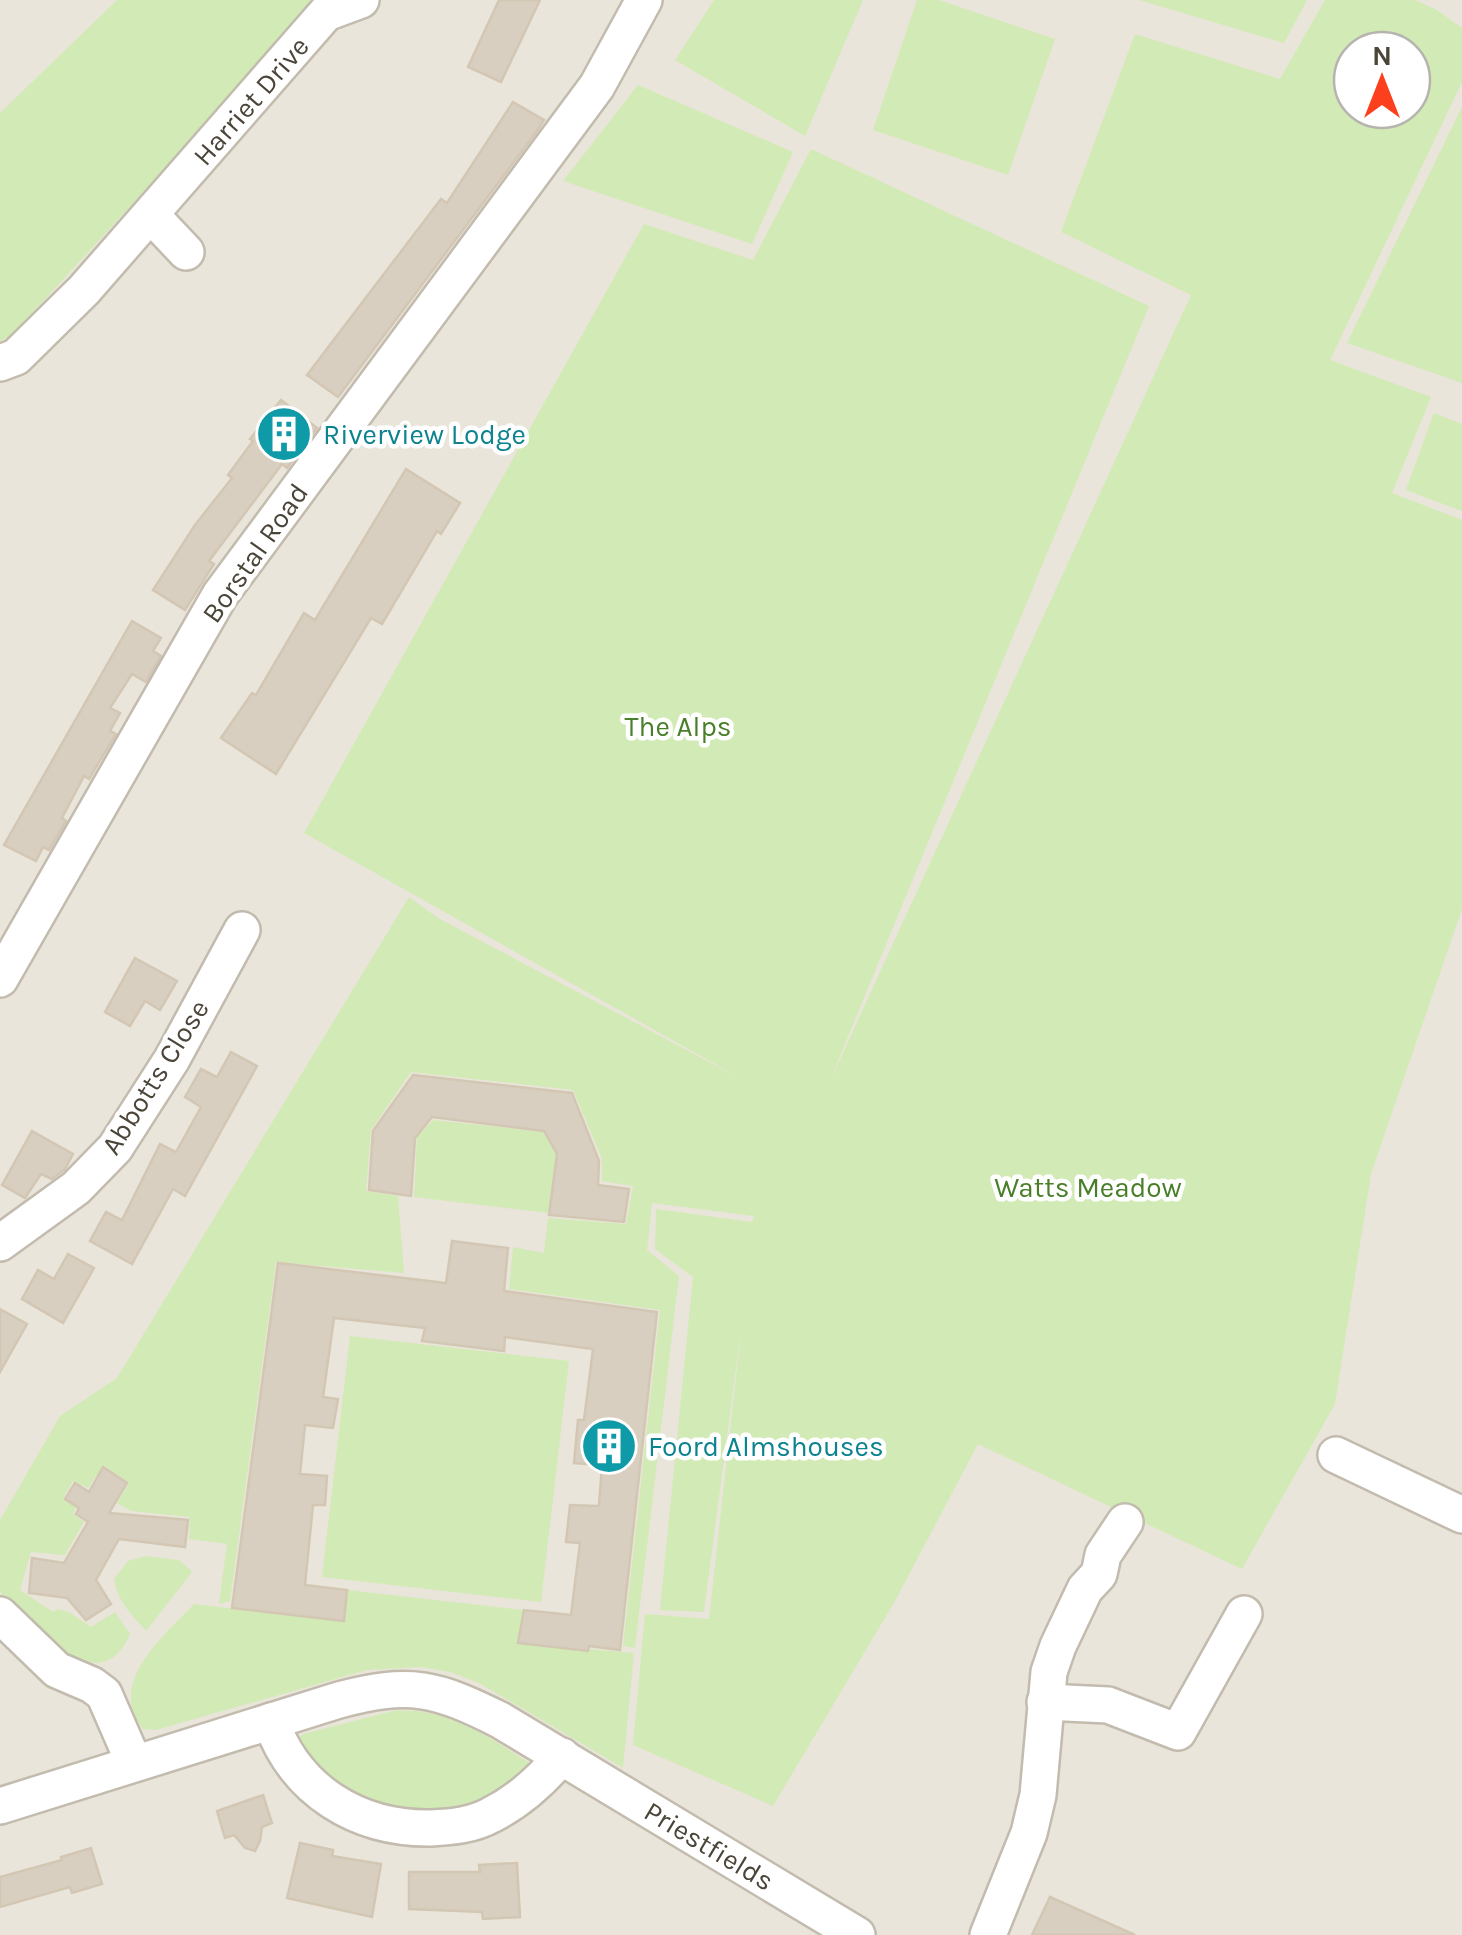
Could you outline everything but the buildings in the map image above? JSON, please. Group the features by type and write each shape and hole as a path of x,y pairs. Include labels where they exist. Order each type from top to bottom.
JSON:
{"street":[{"name":"Harriet Drive","path":"0,363 16,357 84,290 326,13 361,0"},
{"name":"Borstal Road","path":"0,979 220,595 597,86 644,0"},
{"path":"152,216 186,252"},
{"name":"Abbotts Close","path":"0,1243 76,1188 115,1148 172,1059 242,930"},
{"path":"1336,1455 1462,1515"},
{"path":"988,1935 1029,1833 1038,1795 1049,1672 1070,1618 1125,1522"},
{"path":"1045,1702 1108,1705 1178,1732 1244,1614"},
{"path":"0,1615 57,1670 104,1694 134,1763"},
{"name":"Priestfields","path":"0,1806 379,1690 424,1690 456,1698 562,1756 857,1935"},
{"path":"270,1721 286,1757 320,1794 353,1814 390,1826 442,1828 479,1820 527,1792 562,1756"}],"shaded area":[{"path":"0,0 1462,0 1462,1935 0,1935"}],"green space":[{"path":"117,0 329,0 281,42 13,334 0,342 0,113"},
{"path":"714,0 863,0 805,136 675,60"},
{"path":"917,0 939,0 1055,39 1008,175 873,130"},
{"path":"1139,0 1307,0 1284,43"},
{"path":"1325,0 1415,0 1462,28 1462,82 1330,360 1431,397 1392,493 1462,520 1462,909 1371,1174 1335,1404 1242,1569 978,1444 895,1601 773,1806 633,1745 645,1614 709,1619 742,1322 704,1612 660,1610 693,1277 655,1249 656,1209 752,1222 754,1216 652,1203 647,1250 679,1276 635,1648 623,1646 660,1310 509,1289 513,1247 544,1253 548,1218 626,1224 633,1186 602,1181 602,1159 573,1090 411,1072 371,1130 366,1191 398,1196 404,1273 276,1262 230,1601 219,1604 227,1544 189,1539 190,1517 131,1511 117,1503 129,1483 103,1466 88,1488 73,1481 63,1498 76,1507 73,1514 84,1522 65,1555 31,1552 20,1590 53,1612 69,1612 91,1627 115,1612 130,1634 116,1655 100,1663 83,1661 64,1651 0,1592 0,1520 60,1416 117,1378 409,897 438,918 747,1082 304,833 644,224 753,260 811,149 1149,306 829,1083 1191,295 1061,232 1135,34 1280,79"},
{"path":"638,85 793,152 752,244 563,181"},
{"path":"1462,107 1462,383 1347,343"},
{"path":"1434,413 1462,424 1462,511 1406,490"},
{"path":"433,1120 544,1132 556,1155 548,1213 414,1197 417,1137"},
{"path":"350,1336 569,1361 541,1602 322,1577"},
{"path":"145,1556 179,1560 192,1572 146,1631 122,1601 114,1579 128,1561"},
{"path":"347,1590 524,1610 519,1643 634,1653 623,1768 479,1683 421,1667 367,1670 156,1730 143,1729 133,1712 135,1678 154,1646 194,1604 344,1622"},
{"path":"393,1711 430,1713 464,1725 528,1762 535,1772 457,1818 348,1803 292,1744 303,1734"}],"place":[{"name":"Riverview Lodge","path":"284,434"},
{"name":"Foord Almshouses","path":"609,1446"}],"park label":[{"name":"The Alps","path":"678,726"},
{"name":"Watts Meadow","path":"1088,1187"}]}
